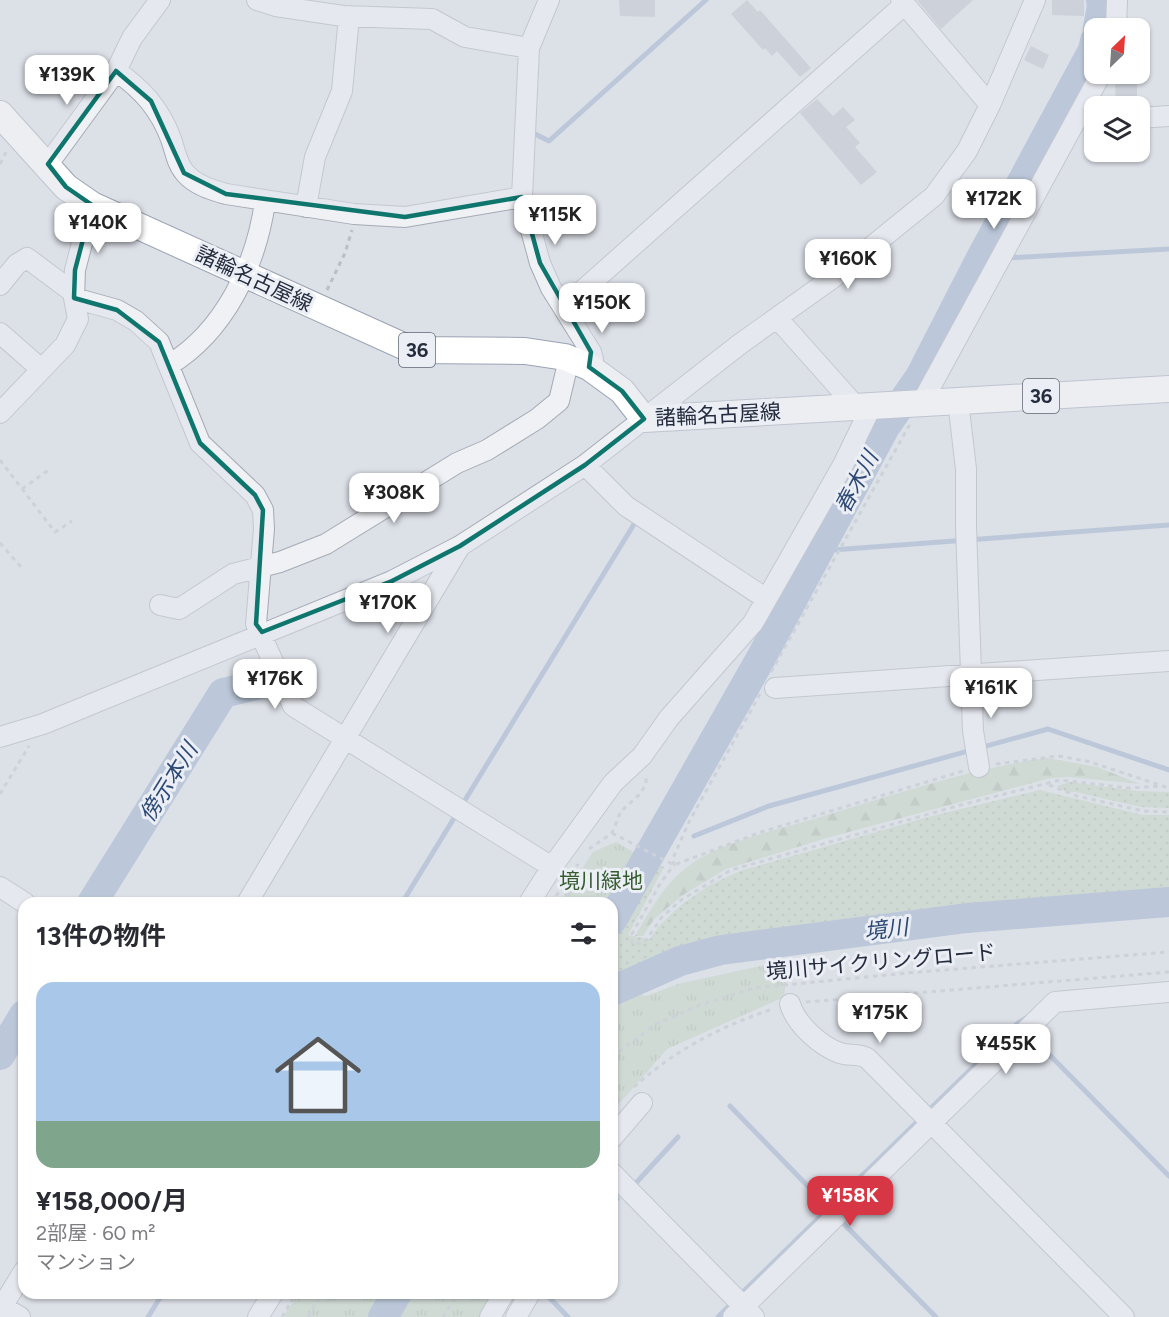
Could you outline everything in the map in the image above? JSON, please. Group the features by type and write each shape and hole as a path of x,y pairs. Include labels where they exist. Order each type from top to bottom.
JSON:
{"main road":[{"name":"諸輪名古屋線","path":"0,114 48,164 66,187 92,206 246,273 412,350 525,351 579,363 622,390 644,419 1169,389"}],"street":[{"path":"48,164 116,71 132,38 159,0"},
{"path":"257,0 276,6 432,19 465,37 529,48"},
{"path":"160,605 179,609 233,574 280,562 326,544 457,463 487,450 537,419 559,401 579,363 593,359 591,352 551,288 540,263 522,197 529,48 549,0"},
{"path":"0,737 43,724 140,682 210,657 262,632 392,581 460,546 585,465 834,277 934,196 967,151 990,105 1035,0"},
{"path":"1116,18 1117,0"},
{"path":"564,307 903,2 990,105"},
{"path":"306,207 315,157 342,91 346,11"},
{"path":"116,71 134,84 151,101 170,137 181,167 192,180 226,194 265,202 354,214 405,217 522,197"},
{"path":"1150,117 1169,116"},
{"path":"917,404 1084,124"},
{"path":"169,365 203,338 246,273 261,229 265,202"},
{"path":"0,413 65,345 78,319 74,296 75,270 92,206"},
{"path":"0,285 17,264 27,258 74,296 117,310 136,321 159,342 200,443 255,495 263,510 256,624 262,632 293,706 552,867"},
{"path":"533,897 613,783 642,756 669,718 753,623 765,598 838,475 868,407 851,401 777,318"},
{"path":"0,333 41,369"},
{"path":"958,401 966,469 973,731 979,767"},
{"path":"585,465 626,506 765,598"},
{"path":"251,897 460,546"},
{"path":"775,687 1169,661"},
{"path":"0,887 18,899"},
{"path":"618,1179 744,1313 930,1122 1055,1002 1169,993"},
{"path":"790,1004 793,1014 801,1024 829,1048 867,1058 1124,1317"},
{"path":"618,1126 633,1095"},
{"path":"18,1281 1,1307 20,1317"},
{"path":"258,1317 269,1299"},
{"path":"490,1317 500,1299"},
{"path":"516,1317 526,1299"}],"path":[{"path":"318,308 345,254 354,214"},
{"path":"0,460 55,532 72,521"},
{"path":"22,489 50,469"},
{"path":"0,543 21,567"},
{"path":"0,794 43,724"},
{"path":"588,850 612,833 621,811 640,794 646,784 642,756"},
{"path":"612,833 674,865 818,813 979,767 1033,757 1058,756 1087,761 1169,788"},
{"path":"649,935 662,917 681,900 731,870 957,806 1060,780 1129,788 1160,786"},
{"path":"1047,784 1099,801 1143,811 1169,812"},
{"path":"557,897 583,858"},
{"path":"566,897 570,890 567,884"},
{"name":"境川サイクリングロード","path":"618,1052 656,1024 700,1005 754,988 907,972 1169,952"},
{"path":"618,1104 633,1095 657,1065 698,1039 746,1018 790,1004 869,995 1169,972"},
{"path":"282,1317 292,1299"},
{"path":"308,1317 318,1299"},
{"path":"443,1317 454,1299"}],"highlighted area":[{"path":"116,71 151,101 184,173 226,194 405,217 522,197 540,263 591,352 589,367 622,391 644,419 585,465 460,546 392,581 262,632 256,624 263,510 255,495 200,443 159,342 117,310 74,298 75,270 92,205 66,187 48,164"}],"green space":[{"path":"1047,758 1097,767 1140,784 1070,777 1051,778 830,837 726,869 683,895 654,919 643,936 635,936 672,881 702,857 733,843 929,784 988,769"},
{"path":"1070,782 1137,791 1169,792 1169,808 1141,807 1075,792 1068,793 1057,786"},
{"path":"1040,790 1143,815 1169,815 1169,890 1100,893 1082,900 1056,904 868,919 718,940 635,970 618,981 618,923 652,861 664,867 628,935 650,939 659,926 681,905 710,885 740,871 928,817"},
{"name":"境川緑地","path":"616,842 639,855 617,897 563,897 593,852"},
{"path":"788,960 784,997 667,1049 618,1105 618,1005 636,993 646,996 678,984"},
{"path":"295,1299 494,1299 484,1317 283,1317"}],"building":[{"path":"619,0 655,0 655,17 620,16"},
{"path":"747,0 758,12 760,10 811,68 800,77 777,51 772,56 765,48 763,50 731,14"},
{"path":"917,0 973,0 941,29"},
{"path":"1052,0 1084,0 1084,16 1052,15"},
{"path":"1031,46 1049,55 1043,69 1024,60"},
{"path":"1115,84 1137,84 1137,96 1116,96"},
{"path":"817,99 833,116 843,107 855,120 846,127 860,143 855,147 877,172 861,185 800,113"}],"waterway":[{"path":"531,132 549,141 706,0"},
{"name":"春木川","path":"1100,18 1101,0"},
{"name":"春木川","path":"618,909 760,660 885,427 920,377 1084,67"},
{"path":"1006,258 1169,249"},
{"path":"981,258 997,258"},
{"path":"406,897 636,521"},
{"path":"819,551 1169,525"},
{"name":"傍示本川","path":"96,897 223,693 261,684"},
{"path":"694,836 769,806 1048,729 1169,770"},
{"name":"境川","path":"618,988 680,961 721,950 967,918 1169,902"},
{"path":"740,1295 1018,1023 1036,1012"},
{"name":"傍示本川","path":"0,1055 18,1025"},
{"path":"1029,1034 1169,1176"},
{"path":"730,1106 831,1210"},
{"path":"635,1184 678,1137"},
{"path":"839,1219 936,1317"},
{"path":"148,1317 159,1299"},
{"name":"境川","path":"383,1317 394,1299"},
{"path":"551,1299 568,1317"},
{"path":"718,1317 733,1302"}]}
